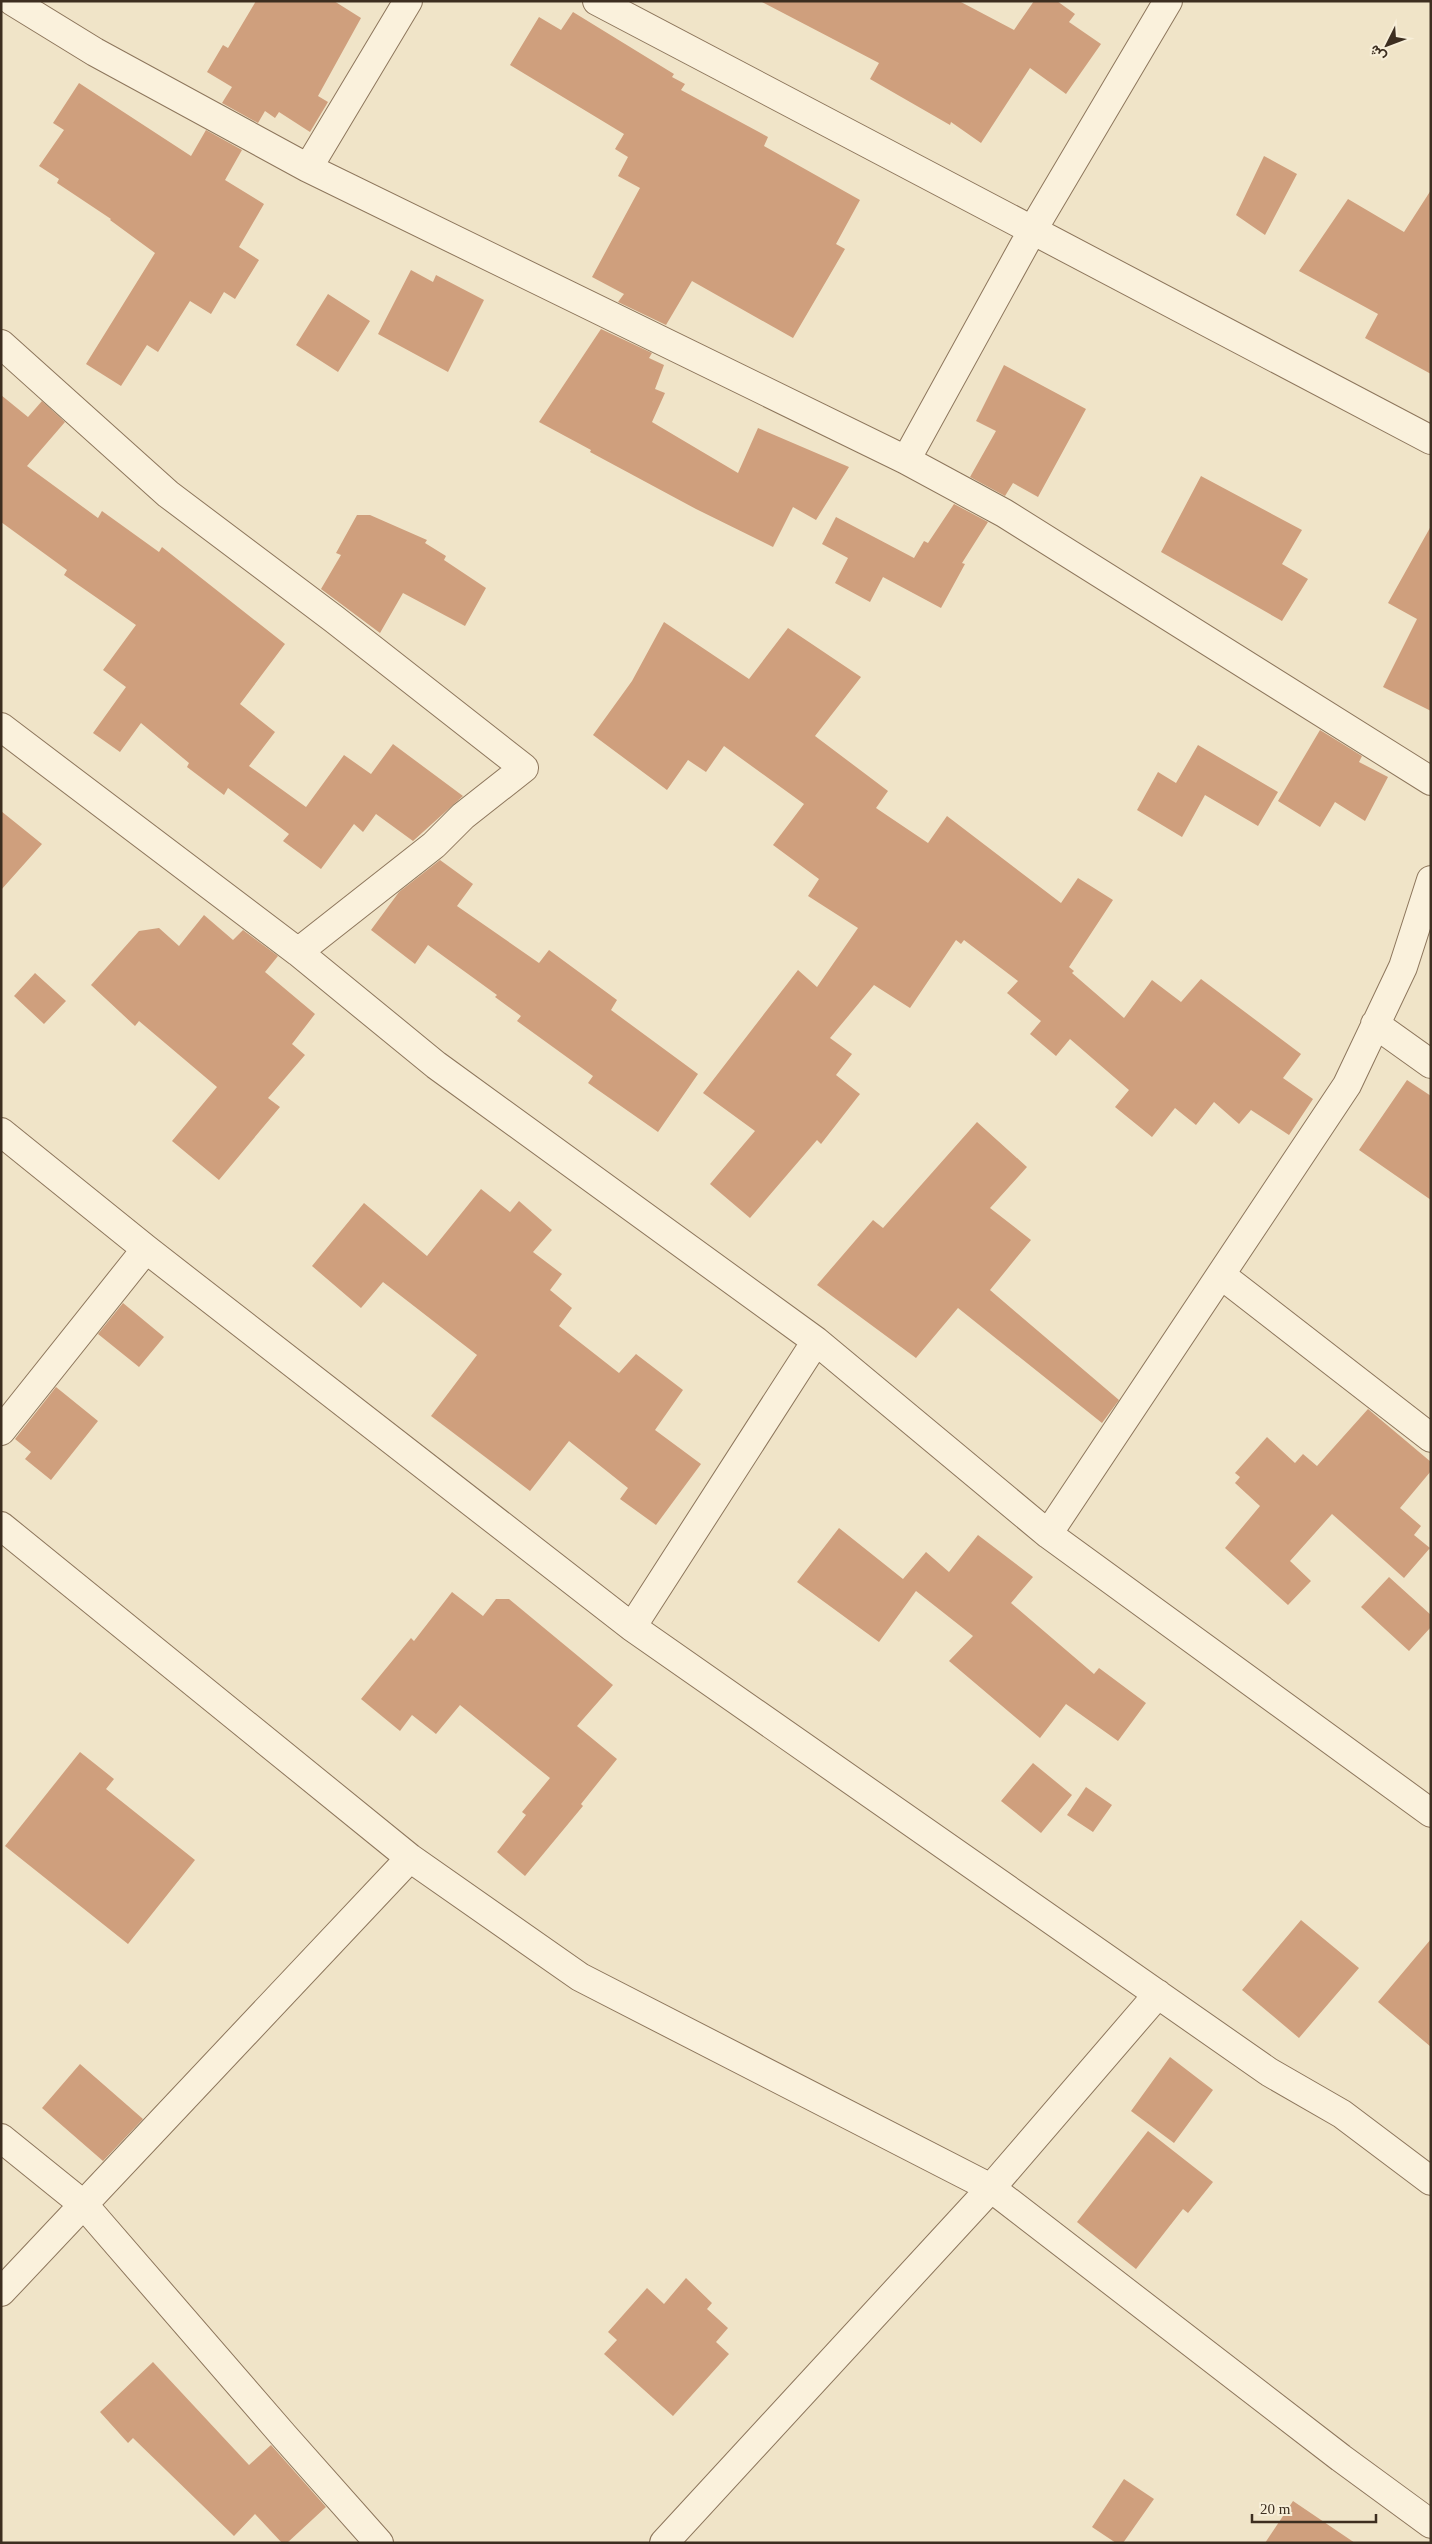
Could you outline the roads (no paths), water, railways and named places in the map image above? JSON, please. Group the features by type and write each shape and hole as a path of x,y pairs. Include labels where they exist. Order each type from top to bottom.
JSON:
{"street":[{"path":"12,1 95,52 308,168 906,460 1004,513 1431,781"},
{"path":"308,168 408,1"},
{"path":"597,1 1431,440"},
{"path":"906,460 1032,231 1168,1"},
{"path":"1,344 168,494 334,619 524,768 463,816 434,845 298,952"},
{"path":"1,727 298,952 436,1065 816,1341 1048,1534 1431,1813"},
{"path":"1048,1534 1347,1085 1403,967 1431,880"},
{"path":"1375,1024 1431,1064"},
{"path":"1,1132 146,1249 632,1627 1269,2072 1342,2114 1431,2181"},
{"path":"1,1431 146,1249"},
{"path":"1220,1275 1431,1438"},
{"path":"632,1627 816,1341"},
{"path":"1,1526 410,1858 580,1977 991,2188 1341,2458 1431,2524"},
{"path":"1,2292 410,1858"},
{"path":"664,2543 991,2188 1158,1994"},
{"path":"1,2138 84,2205 379,2543"}]}
